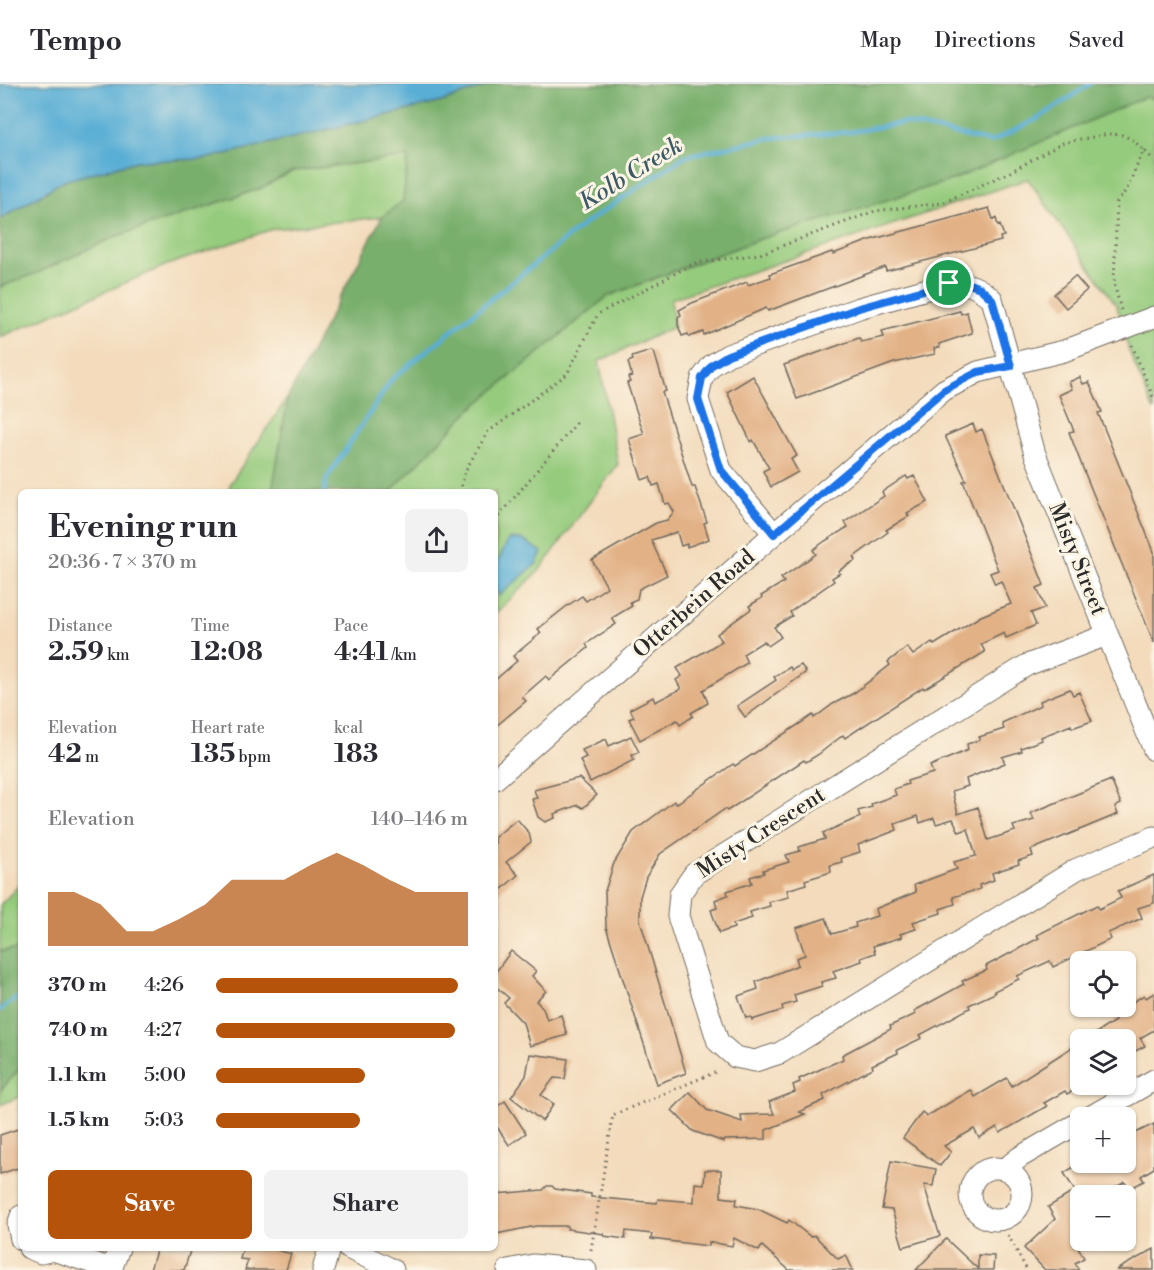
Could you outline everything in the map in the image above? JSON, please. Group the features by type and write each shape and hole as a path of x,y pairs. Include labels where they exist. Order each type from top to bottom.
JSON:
{"street":[{"name":"Misty Street","path":"774,534 721,470 698,399 702,378 712,365 728,355 859,308 949,283 964,282 980,288 992,299 1035,454 1154,750"},
{"name":"Otterbein Road","path":"498,776 774,534 944,390 978,372 1011,366 1075,347 1154,317"},
{"name":"Misty Crescent","path":"1107,635 1027,665 694,874 680,894 678,916 718,1042 735,1057 755,1061 780,1053 1077,869 1154,837"},
{"path":"1107,1107 1154,1080"},
{"path":"1005,1169 1020,1157 1070,1128"},
{"path":"36,1251 41,1253 52,1251"},
{"path":"61,1251 111,1270 117,1251"},
{"path":"323,1270 328,1251"},
{"path":"354,1251 393,1270"},
{"path":"508,1270 533,1265 589,1260"}],"path":[{"path":"461,489 465,471 488,432 567,374 598,314 695,263 760,254 875,211 942,203 1010,172 1063,143 1109,134 1122,135 1144,149 1154,160"},
{"path":"1144,149 1127,189 1117,202 1114,283 1125,327 1154,400"},
{"path":"498,517 578,421"},
{"path":"589,1260 613,1115 718,1071"},
{"path":"1008,1235 1027,1270"}],"green space":[{"path":"492,84 1154,84 1154,99 1145,97 955,179 760,239 608,296 471,409 393,489 273,489 288,397 382,217 403,201 408,157 293,171 259,189 114,237 37,273 0,287 0,219 63,181 137,161 205,159 441,102"},
{"path":"1154,84 1154,411 1129,351 1117,306 1028,179 671,299 674,327 599,361 618,464 539,571 498,611 498,489 393,489 471,409 608,296 760,239 955,179 1109,112"},
{"path":"408,157 403,201 382,217 273,229 167,265 0,337 0,287 37,273 114,237 259,189 293,171"},
{"path":"288,397 273,489 229,489 230,484"},
{"path":"18,886 18,949 0,951 0,905"},
{"path":"18,949 18,1070 0,1091 0,951"},
{"path":"18,1070 18,1097 0,1105 0,1091"}],"water":[{"path":"0,84 492,84 441,102 205,159 137,161 63,181 0,219"},
{"path":"509,539 523,540 542,552 536,564 499,596 499,560"}],"building":[{"path":"989,208 1004,236 1000,237 1001,241 886,271 885,267 768,311 766,308 704,335 703,332 689,337 688,334 682,336 678,325 678,317 681,315 679,310 692,303 747,282 748,285 771,277 770,274 832,252 833,254 870,240"},
{"path":"1075,276 1087,290 1066,308 1054,294"},
{"path":"960,311 961,314 967,312 972,333 939,344 940,347 934,348 935,354 894,363 797,399 784,365 859,338 861,342 884,337 882,331"},
{"path":"654,352 666,391 662,392 692,487 695,487 707,522 704,523 709,539 687,547 687,544 681,546 677,532 651,540 667,575 639,589 637,599 630,602 632,606 612,618 616,624 586,644 588,648 549,680 546,676 522,697 526,701 498,724 498,677 517,661 513,656 541,633 538,629 567,606 582,596 586,601 607,587 592,560 656,523 667,520 674,512 669,503 665,504 659,484 653,486 650,477 642,480 629,439 644,434 627,383 630,382 628,377 632,376 628,362 633,360 632,357"},
{"path":"753,376 797,456 791,459 798,472 771,487 763,471 769,468 753,440 751,442 727,392"},
{"path":"1080,377 1083,384 1089,382 1102,412 1098,413 1154,552 1154,643 1069,432 1074,431 1059,395 1072,389 1069,382"},
{"path":"973,424 976,432 982,429 1044,585 1037,588 1045,608 1031,613 1036,625 1006,638 1004,633 981,644 985,652 924,689 923,687 845,738 843,735 819,754 806,762 804,760 727,811 725,809 660,854 646,877 640,897 640,920 686,1073 657,1084 606,927 605,891 614,863 633,832 674,801 676,804 733,764 735,766 813,715 814,718 833,704 854,693 890,665 888,662 907,647 913,655 932,642 934,645 981,616 1011,604 1001,581 995,584 990,573 998,570 963,481 966,480 945,436"},
{"path":"906,476 908,479 914,476 928,502 907,513 909,516 886,530 888,532 854,557 856,560 838,571 840,573 832,578 834,581 790,612 792,616 774,627 781,637 768,646 764,641 743,654 747,663 703,690 708,703 691,713 693,716 680,725 677,720 640,740 629,719 634,717 630,709 653,697 655,702 681,689 676,680 682,676 677,668 722,641 717,634 751,609 749,606 762,598 761,596 784,582 781,578 816,554 813,550 848,527 845,522 884,496 882,492"},
{"path":"801,665 806,672 745,717 737,706 776,680 774,677 790,667 792,670"},
{"path":"1070,689 1073,695 1079,692 1092,721 1072,728 1071,725 1041,737 1042,740 1021,748 1022,751 1002,757 1005,763 966,779 968,786 952,791 958,814 978,807 988,840 1015,831 1013,826 1034,820 1031,813 1111,780 1121,804 1115,807 1118,814 1031,850 1033,856 1018,861 1019,864 992,873 994,880 979,885 980,889 953,897 955,904 940,909 941,913 913,922 916,929 900,934 902,937 873,946 875,953 861,958 862,961 833,971 836,978 821,982 822,986 794,995 796,1002 782,1006 783,1010 752,1020 751,1017 746,1018 738,996 758,989 756,982 798,965 796,958 805,955 796,928 826,918 832,934 856,927 855,923 877,916 875,909 916,892 914,885 957,869 954,862 976,856 968,829 959,832 953,819 936,824 934,818 920,823 918,816 895,824 897,830 858,845 860,852 841,858 842,862 830,865 831,872 805,880 806,884 787,890 789,897 769,902 770,906 750,912 752,918 733,924 734,928 719,933 711,910 717,908 715,900 728,895 727,891 752,883 750,877 764,873 763,870 789,862 786,855 800,851 799,847 825,839 823,833 860,817 858,811 872,807 871,804 896,795 894,789 908,784 907,781 933,773 930,766 968,750 967,744 980,740 979,737 1004,729 1002,723 1041,705 1040,701"},
{"path":"631,736 639,752 632,755 634,760 590,782 580,760 586,757 582,750 606,739 609,746"},
{"path":"579,778 597,795 583,808 578,805 554,814 555,818 545,822 538,817 532,799 537,798 534,790"},
{"path":"517,819 529,833 531,842 506,862 518,875 498,892 498,835"},
{"path":"1154,875 1154,903 1138,908 1142,918 1108,933 1111,939 1086,951 1070,951 1070,959 1053,967 1050,961 1017,976 1019,979 969,1005 970,1008 920,1035 922,1038 897,1050 898,1053 872,1065 873,1068 823,1095 825,1100 799,1112 805,1114 766,1130 766,1139 725,1140 724,1142 693,1131 672,1110 690,1092 707,1110 742,1122 741,1115 774,1114 769,1102 795,1092 793,1085 800,1082 799,1079 843,1059 842,1055 891,1029 890,1026 916,1014 914,1011 964,984 962,981 987,970 986,966 1039,938 1037,935 1097,905 1099,909 1121,898 1118,891"},
{"path":"511,951 536,971 532,976 546,991 536,1001 543,1008 547,1020 561,1015 567,1035 530,1046 523,1023 504,1003 509,998 498,989 498,969"},
{"path":"1154,993 1154,1030 1140,1038 1145,1046 1136,1051 1136,1029 1102,1029 1115,1021 1113,1017 1136,1017 1136,1000 1144,995 1146,998"},
{"path":"1070,1048 1070,1092 1067,1094 1065,1091 1044,1103 1047,1106 1000,1133 997,1127 979,1138 974,1129 944,1146 951,1152 940,1166 903,1138 922,1112 927,1116 971,1090 975,1097 1007,1078 1012,1086"},
{"path":"530,1054 568,1059 565,1079 554,1078 541,1095 554,1104 542,1121 511,1097 526,1076"},
{"path":"505,1101 526,1133 509,1145 498,1128 498,1106"},
{"path":"1154,1124 1154,1168 1141,1176 1144,1181 1136,1185 1127,1185 1125,1182 1119,1185 1071,1185 1064,1173 1070,1169 1070,1173 1136,1173 1136,1133"},
{"path":"18,1129 18,1168 0,1174 0,1135"},
{"path":"891,1161 936,1169 933,1186 924,1185 940,1236 903,1247 892,1210 882,1209"},
{"path":"705,1170 721,1170 721,1197 737,1199 736,1205 758,1209 787,1223 789,1220 811,1237 814,1235 838,1259 846,1255 853,1270 789,1270 762,1246 759,1251 734,1238 732,1246 709,1242 709,1246 651,1239 652,1234 626,1231 625,1239 567,1229 568,1226 536,1226 498,1234 498,1194 543,1190 547,1186 552,1186 555,1189 591,1194 591,1197 657,1203 658,1199 694,1202 695,1183 704,1184"},
{"path":"1070,1194 1070,1251 1080,1251 1084,1258 1075,1263 1079,1270 1045,1270 1024,1248 1055,1219 1048,1207"},
{"path":"946,1239 978,1269 978,1255 994,1256 993,1270 916,1270"},
{"path":"1154,1249 1154,1270 1116,1270"},
{"path":"156,1251 190,1251 184,1270 150,1270"},
{"path":"242,1251 280,1251 291,1254 286,1270 245,1270 248,1260 240,1259"}],"waterway":[{"name":"Kolb Creek","path":"325,489 327,478 392,379 584,224 685,156 770,138 850,132 904,123 991,142 1039,118 1090,84"},
{"name":"Kolb Creek","path":"0,1010 18,997"}],"route":[{"path":"964,282 980,288 992,299 1011,366 978,372 944,390 774,534 721,470 698,399 702,378 712,365 728,355 859,308 949,283 964,282"}]}
